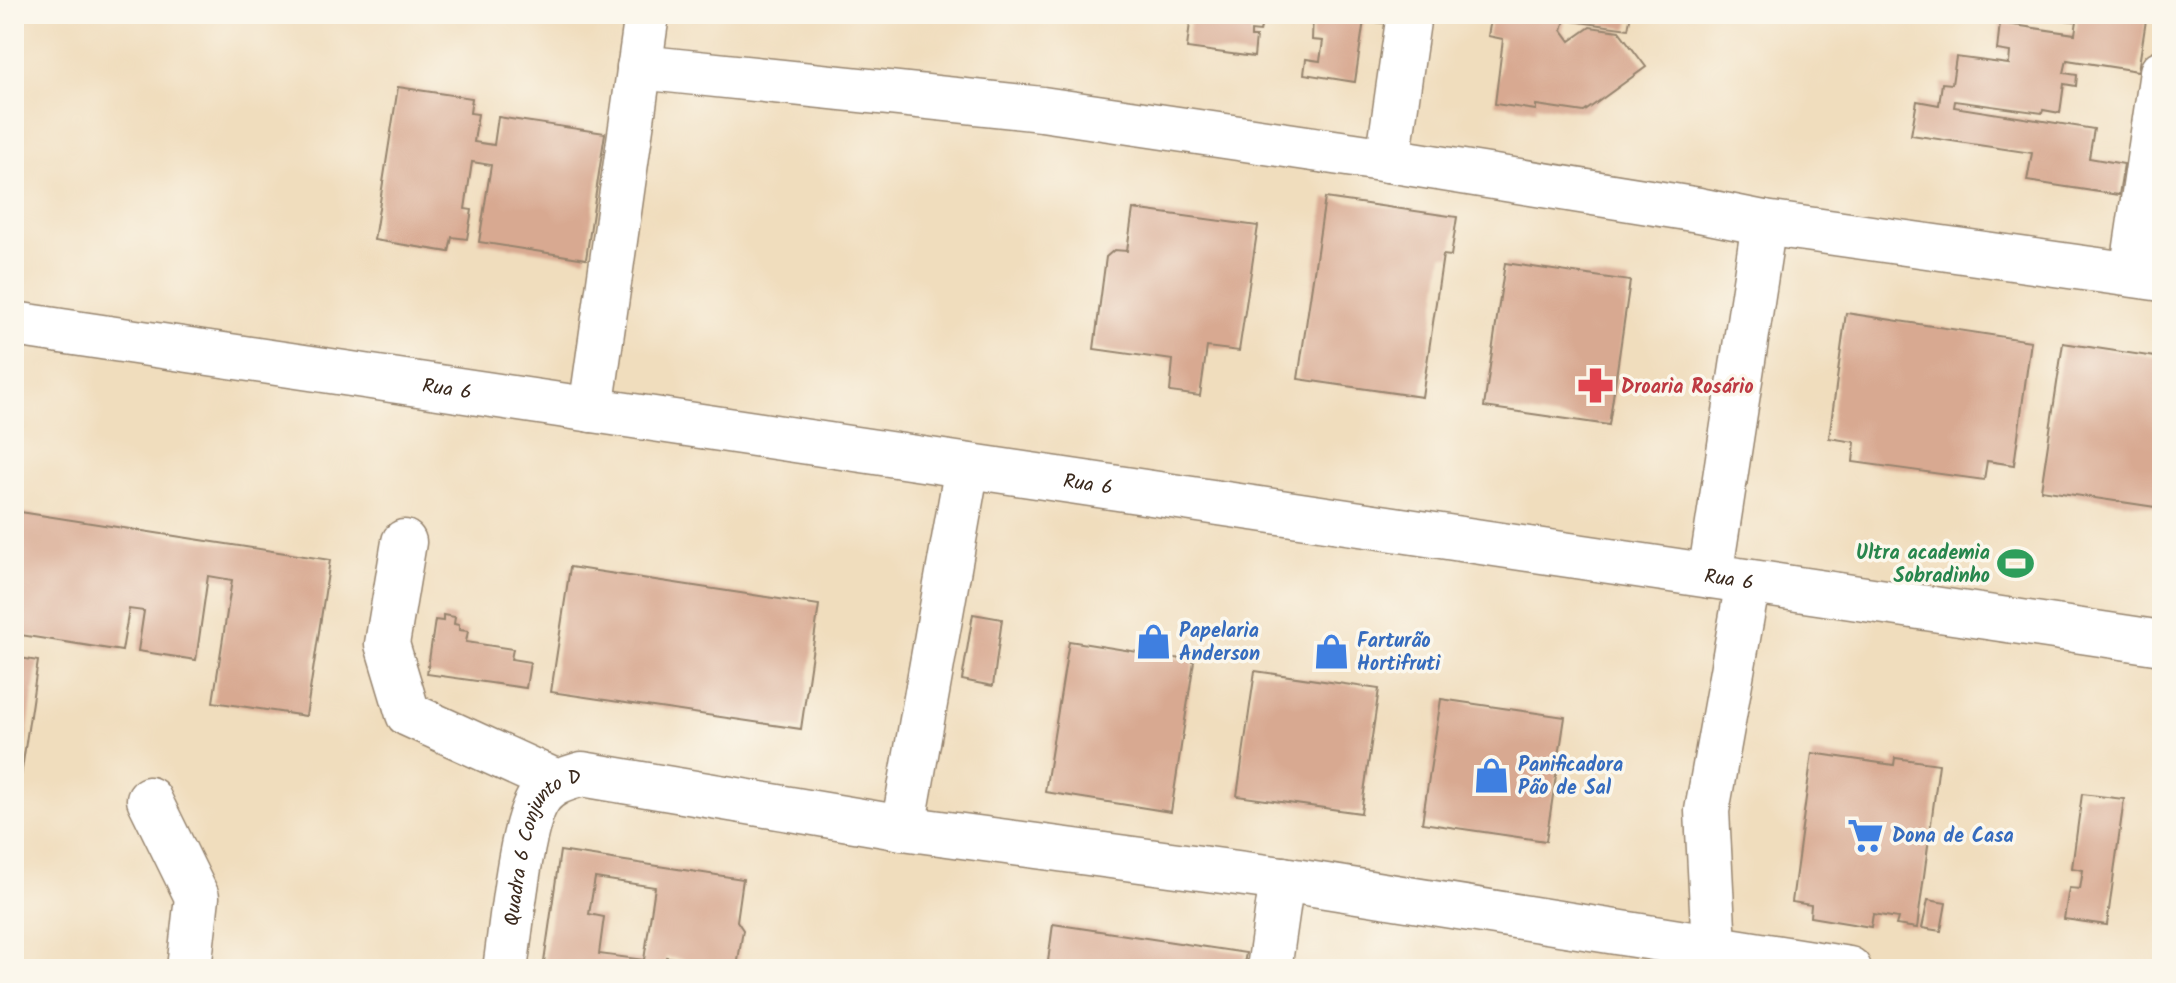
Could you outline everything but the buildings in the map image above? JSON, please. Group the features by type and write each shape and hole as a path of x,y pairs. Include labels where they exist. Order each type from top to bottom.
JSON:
{"street":[{"path":"591,410 647,14"},
{"path":"1388,160 1409,14"},
{"path":"639,67 1042,109 1388,160 1764,223 2147,276 2162,72"},
{"path":"1714,947 1707,811 1764,223"},
{"name":"Rua 6","path":"14,324 2162,643"},
{"path":"903,828 967,466"},
{"path":"404,542 387,644 408,714 557,782"},
{"name":"Quadra 6 Conjunto D","path":"505,969 525,836 539,798 557,782 582,774 903,828 1282,879 1849,969"},
{"path":"149,799 197,897 189,969"},
{"path":"1269,969 1282,879"}],"place":[{"name":"Droaria Rosário","path":"1595,386"},
{"name":"Ultra academia Sobradinho","path":"2016,563"},
{"name":"Papelaria Anderson","path":"1153,641"},
{"name":"Farturão Hortifruti","path":"1331,652"},
{"name":"Panificadora Pão de Sal","path":"1492,776"},
{"name":"Dona de Casa","path":"1866,835"}]}
